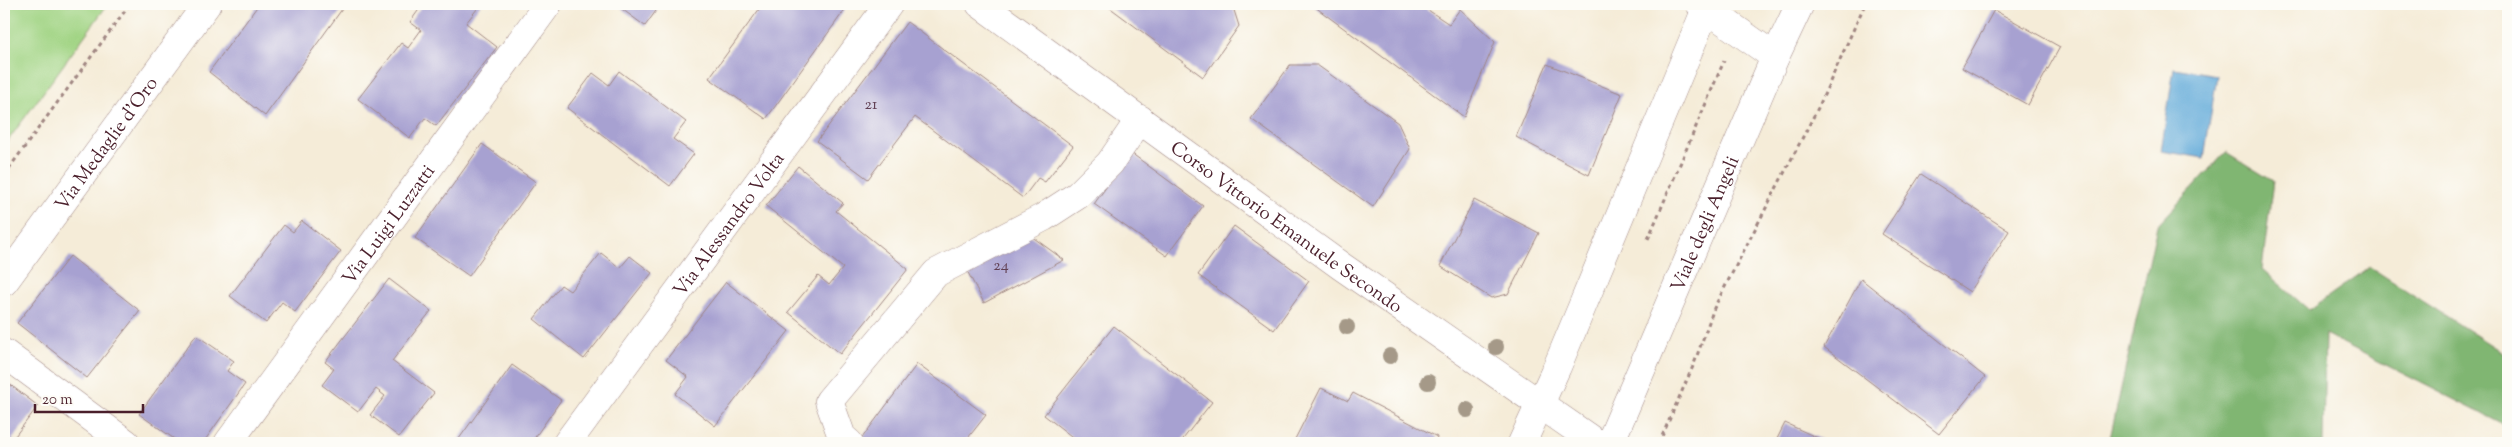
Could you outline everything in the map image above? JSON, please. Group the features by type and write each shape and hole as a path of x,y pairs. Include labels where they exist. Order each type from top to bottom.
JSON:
{"street":[{"name":"Via Medaglie d'Oro","path":"4,282 207,4"},
{"name":"Via Luigi Luzzatti","path":"228,443 548,4"},
{"name":"Via Alessandro Volta","path":"567,443 889,4"},
{"name":"Corso Vittorio Emanuele Secondo","path":"980,4 1341,266 1596,443"},
{"name":"Viale degli Angeli","path":"1610,443 1775,57 1800,4"},
{"path":"1522,443 1540,404 1705,5 1775,57"},
{"path":"849,443 842,437 829,401 936,273 1044,218 1078,195 1110,163 1140,119"},
{"path":"4,353 126,443"}],"path":[{"path":"4,175 130,4"},
{"path":"1659,443 1694,364 1714,308 1819,106 1865,4"},
{"path":"1647,241 1738,31"}],"green space":[{"path":"4,4 108,4 4,146"},
{"path":"2226,152 2273,181 2262,269 2309,310 2370,267 2508,356 2508,427 2325,334 2323,443 2109,443 2157,226"}],"water":[{"path":"2174,68 2217,75 2204,158 2161,151"}],"building":[{"path":"259,4 345,5 265,116 209,72"},
{"path":"423,4 481,4 466,23 497,47 436,126 425,118 410,138 358,99 401,43 408,48 421,30 410,22"},
{"path":"615,4 661,4 645,26"},
{"path":"763,4 849,4 766,119 709,78"},
{"path":"1105,4 1232,4 1239,26 1203,77"},
{"path":"1311,4 1419,4 1449,24 1460,9 1495,42 1464,117"},
{"path":"1994,10 2060,47 2028,105 1962,68"},
{"path":"907,22 1073,146 1045,182 1038,178 1023,198 915,117 868,179 817,141"},
{"path":"1547,64 1622,94 1589,175 1516,137"},
{"path":"1290,65 1317,65 1398,123 1410,149 1373,207 1251,119"},
{"path":"619,71 686,122 673,139 694,154 670,186 567,108 593,73 609,85"},
{"path":"482,144 536,182 469,276 415,238"},
{"path":"1131,153 1203,206 1167,256 1094,204"},
{"path":"798,166 843,203 836,211 908,269 840,354 788,312 818,276 829,285 843,268 766,206"},
{"path":"1921,174 2009,231 1970,292 1882,234"},
{"path":"1474,200 1539,233 1508,294 1491,298 1440,266"},
{"path":"302,221 341,251 295,312 282,302 266,323 230,296 284,225 293,232"},
{"path":"1234,226 1309,281 1274,330 1198,275"},
{"path":"1027,233 1064,260 984,303 964,265"},
{"path":"601,253 620,268 630,256 652,273 584,359 534,319 561,285 570,291"},
{"path":"70,256 140,311 87,378 17,323"},
{"path":"389,279 431,311 392,361 434,393 399,437 370,415 385,396 376,389 358,412 322,385 334,369 325,362"},
{"path":"1861,279 1985,377 1939,434 1824,347"},
{"path":"726,282 789,331 715,426 675,394 688,377 666,360"},
{"path":"1114,326 1212,402 1180,443 1080,443 1044,415"},
{"path":"196,335 234,361 227,371 245,384 203,443 180,443 139,414"},
{"path":"917,364 986,415 964,443 859,442"},
{"path":"512,365 561,400 531,443 456,443"},
{"path":"4,380 38,406 12,440 17,443 4,443"},
{"path":"1321,388 1348,401 1353,393 1437,437 1436,443 1293,443"},
{"path":"1785,423 1829,443 1775,443"}]}
